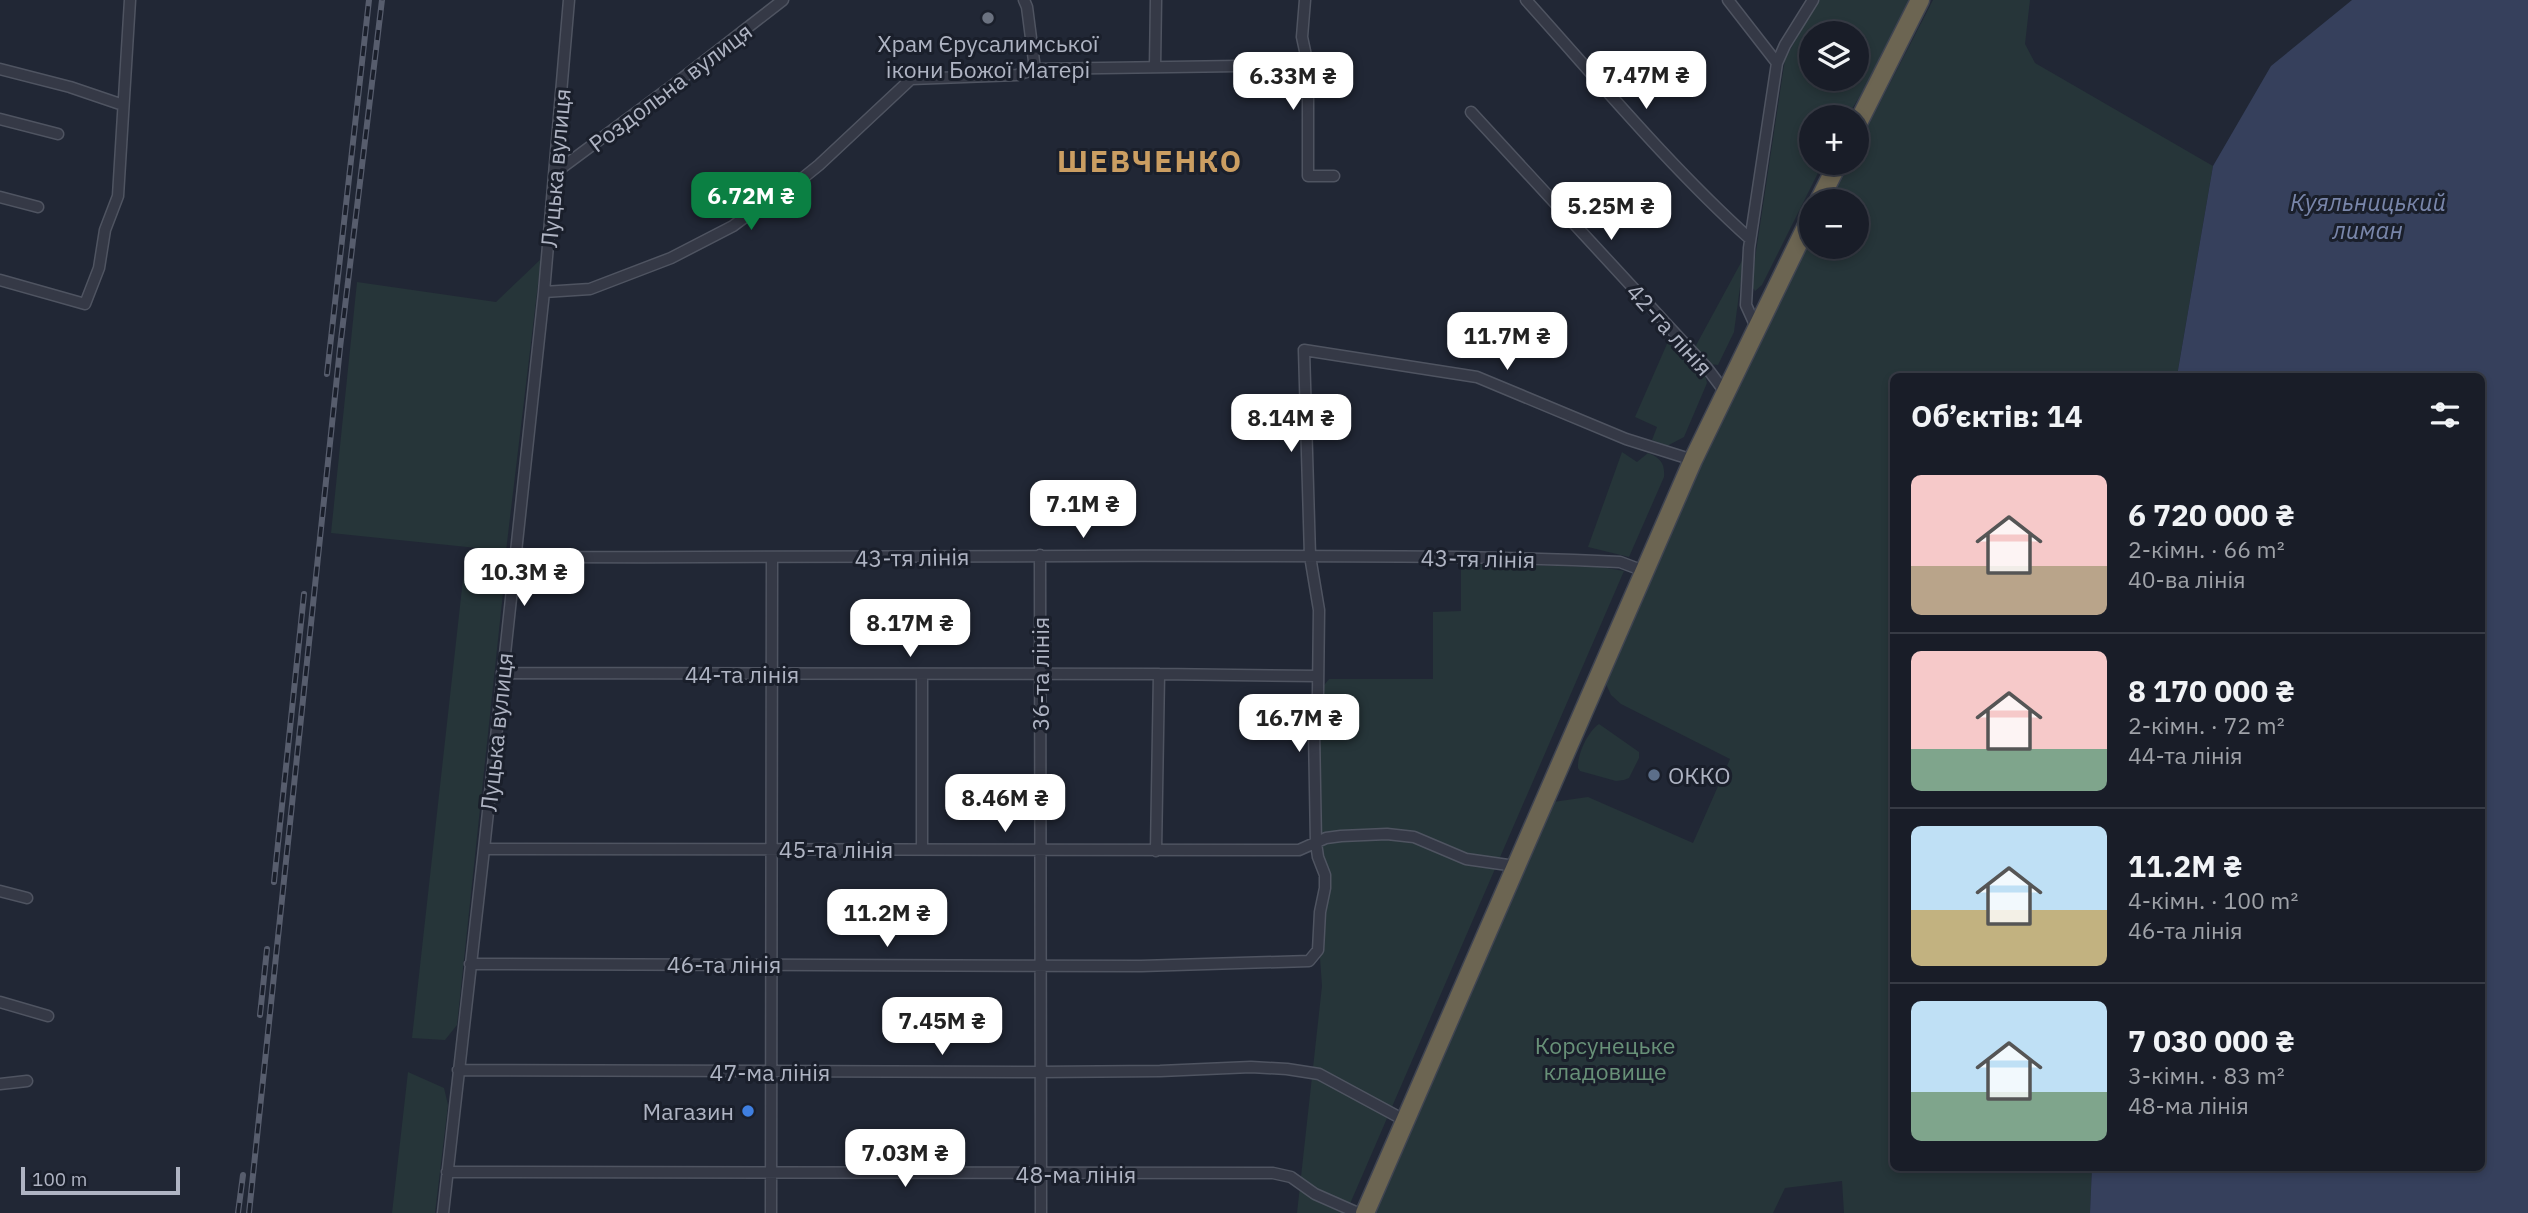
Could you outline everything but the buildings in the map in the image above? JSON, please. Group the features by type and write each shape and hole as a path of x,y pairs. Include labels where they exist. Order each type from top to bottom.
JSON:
{"highway":[{"path":"1867,105 1920,0"},
{"path":"1365,1213 1693,460 1799,240"}],"street":[{"path":"0,280 85,304 99,268 105,230 118,196 130,0"},
{"name":"Луцька вулиця","path":"443,1213 544,292 569,0"},
{"name":"Роздольна вулиця","path":"556,172 783,0"},
{"path":"1024,0 1035,69"},
{"path":"1155,66 1156,0"},
{"path":"1305,0 1303,37 1308,65 1308,176 1334,176"},
{"path":"1526,0 1655,144 1750,239"},
{"path":"1728,0 1777,63"},
{"path":"1756,327 1746,305 1750,239 1777,63 1813,0"},
{"path":"544,292 590,289 671,258 733,226 819,165 912,79 1017,75 1035,69 1308,65"},
{"path":"0,69 123,105"},
{"name":"42-га лінія","path":"1471,112 1707,368 1726,392"},
{"path":"0,119 58,134"},
{"path":"0,197 38,207"},
{"path":"1316,843 1314,731 1318,693 1319,610 1310,556 1304,350 1477,377 1626,439 1693,460"},
{"name":"43-тя лінія","path":"514,553 541,557 772,558 1310,556 1620,562 1644,571"},
{"name":"36-та лінія","path":"1040,555 1041,1213"},
{"path":"771,1213 769,1072 772,964 772,558"},
{"name":"44-та лінія","path":"502,673 1318,676"},
{"path":"922,674 922,849"},
{"path":"1156,851 1159,674"},
{"name":"45-та лінія","path":"484,849 1299,850 1341,836 1387,834 1414,837 1466,859 1515,866"},
{"name":"46-та лінія","path":"470,964 1141,966 1302,962 1313,957 1319,944 1325,875 1316,843"},
{"path":"0,891 27,898"},
{"path":"0,1003 48,1016"},
{"name":"47-ма лінія","path":"458,1070 1039,1072 1251,1067 1320,1074 1406,1121"},
{"path":"0,1084 27,1081"},
{"name":"48-ма лінія","path":"447,1172 1273,1173 1291,1177 1315,1194 1358,1213"}],"green space":[{"path":"1818,0 1909,0 1869,80 1869,21 1806,21"},
{"name":"Корсунецьке кладовище","path":"1933,0 2030,0 2025,44 2035,63 2213,166 2178,373 1890,373 1890,1171 2092,1171 2090,1213 1844,1213 1842,1181 1785,1188 1773,1213 1372,1213 1553,802 1588,797 1693,843 1730,759 1621,704 1611,695 1605,682 1703,459 1800,259 1869,259 1869,189 1835,189 1842,175 1869,175 1869,124"},
{"path":"1799,34 1799,91 1863,91 1854,105 1799,105 1799,175 1817,175 1810,189 1799,189 1799,211 1762,285 1755,291 1751,285 1785,59"},
{"path":"1744,257 1734,332 1718,365 1709,364 1694,349"},
{"path":"541,259 506,551 331,533 357,282 496,302"},
{"path":"1670,337 1704,370 1707,383 1684,437 1667,446 1652,440 1657,427 1635,417"},
{"path":"1622,452 1637,462 1648,453 1659,459 1664,472 1629,557 1588,547"},
{"path":"466,552 507,555 457,1025 445,1040 412,1038"},
{"path":"1461,564 1601,567 1624,571 1346,1213 1297,1213 1322,986 1319,944 1325,888 1318,857 1318,693 1329,679 1433,679 1433,612 1461,611"},
{"path":"1599,724 1639,752 1639,758 1629,778 1616,781 1580,771 1578,768 1584,744"},
{"path":"408,1072 444,1088 448,1105 435,1213 392,1213"}],"water":[{"name":"Куяльницький лиман","path":"2352,0 2528,0 2528,1213 2090,1213 2092,1171 2485,1171 2485,373 2178,373 2213,166 2271,66"}],"railway":[{"path":"327,374 369,0"},
{"path":"249,1213 340,348 382,0"},
{"path":"274,882 304,594"},
{"path":"260,1015 267,949"},
{"path":"238,1213 243,1175"}],"place":[{"name":"Храм Єрусалимської ікони Божої Матері","path":"988,18"},
{"name":"ОККО","path":"1654,775"},
{"name":"Магазин","path":"748,1111"}],"district":[{"name":"ШЕВЧЕНКО","path":"1150,160"}]}
